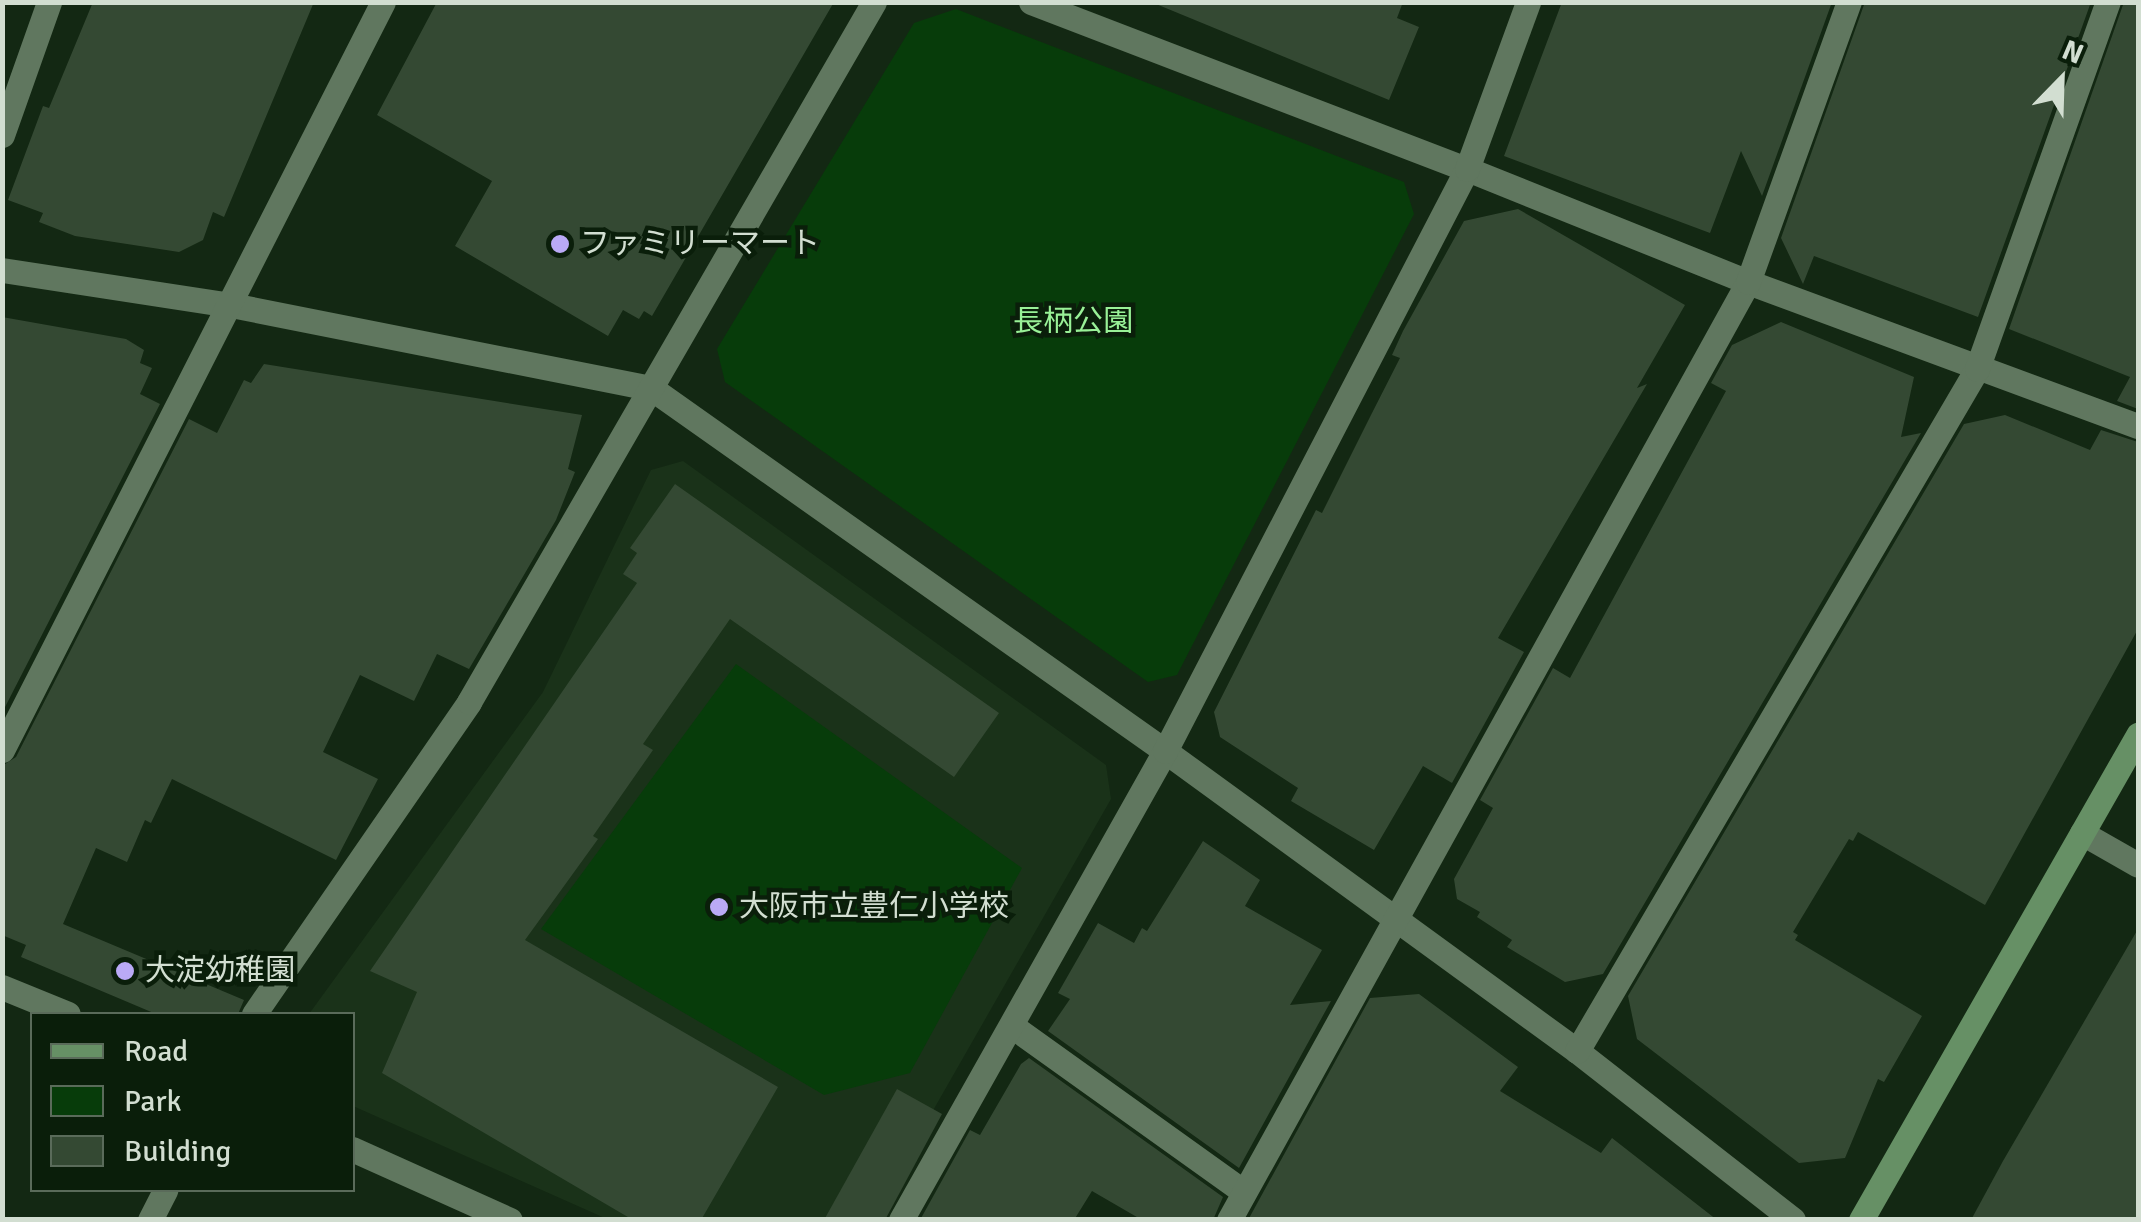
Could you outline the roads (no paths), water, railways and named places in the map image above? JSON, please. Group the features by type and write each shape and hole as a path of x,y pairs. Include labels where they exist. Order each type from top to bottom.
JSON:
{"street":[{"path":"2,135 50,2"},
{"path":"2,750 384,2"},
{"path":"255,1012 469,702 874,2"},
{"path":"1031,2 1467,169 1748,282 2138,426"},
{"path":"900,1220 1165,751 1467,169 1528,2"},
{"path":"1229,1220 1748,282 1849,2"},
{"path":"1576,1051 1977,369 2108,2"},
{"path":"2,270 231,305 651,388 1165,751 1576,1051 1793,1220"},
{"path":"1861,1220 2138,735"},
{"path":"2082,833 2138,865"},
{"path":"2,986 63,1012"},
{"path":"1012,1026 1244,1192"},
{"path":"355,1150 510,1220"},
{"path":"150,1220 164,1192"}],"place":[{"name":"ファミリーマート","path":"560,244"},
{"name":"大阪市立豊仁小学校","path":"719,907"},
{"name":"大淀幼稚園","path":"125,971"}],"park label":[{"name":"長柄公園","path":"1073,322"}]}
